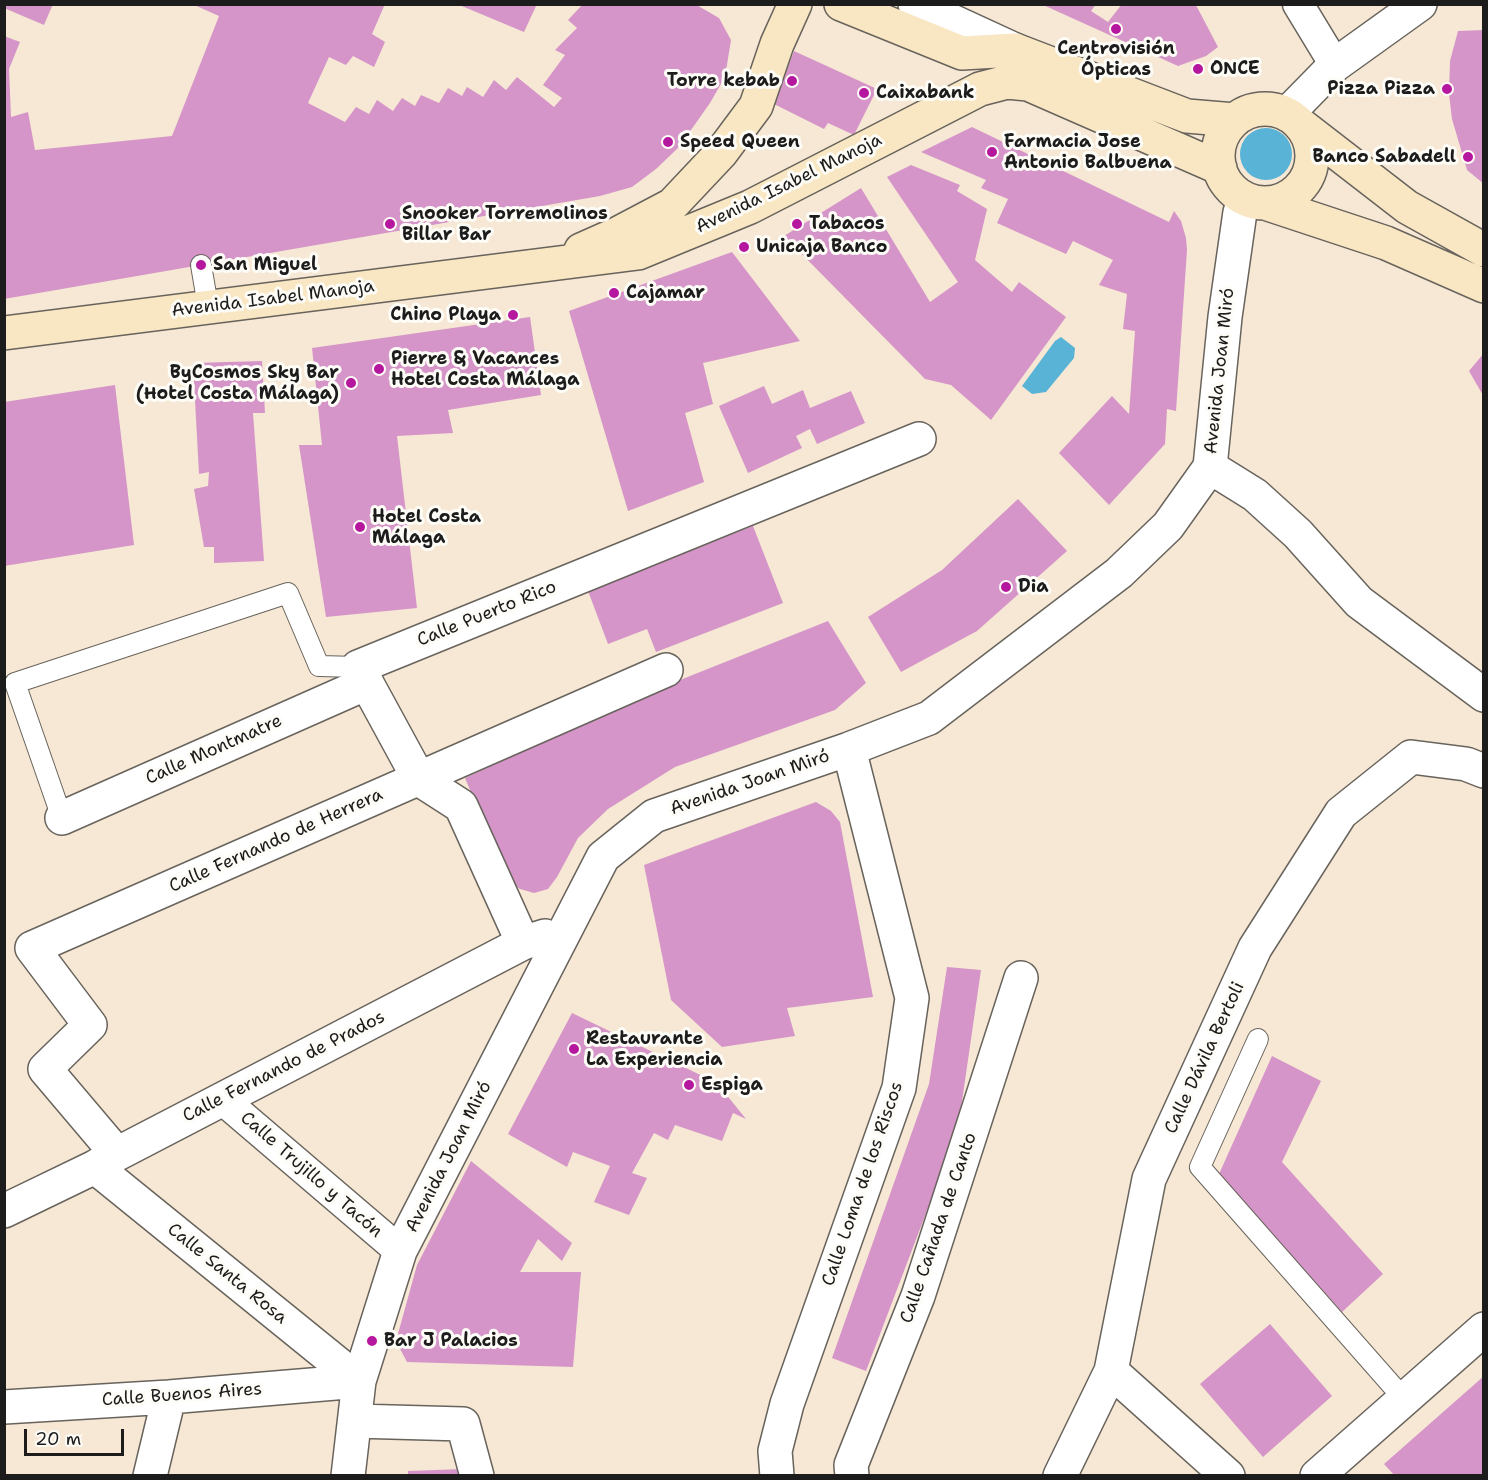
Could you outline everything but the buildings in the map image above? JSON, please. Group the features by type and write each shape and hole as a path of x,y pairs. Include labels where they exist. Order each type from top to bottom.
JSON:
{"main road":[{"name":"Avenida Isabel Manoja","path":"542,266 617,234 672,205 721,153 756,106 777,44 795,4"},
{"path":"841,4 962,53 1015,50 1187,116 1235,120"},
{"name":"Avenida Isabel Manoja","path":"4,333 638,253 750,207 980,89 1007,82 1028,84 1220,168"},
{"path":"1484,250 1407,207 1294,120 1274,110 1260,109 1235,120 1226,130 1220,142 1218,155 1220,168 1226,182 1236,193 1257,202 1386,243 1484,286"},
{"path":"1257,202 1281,201 1296,193 1305,182 1311,168 1312,153 1309,138 1294,120"}],"street":[{"path":"915,4 1015,50"},
{"path":"1298,4 1335,65"},
{"path":"1294,120 1335,65 1420,4"},
{"name":"Avenida Joan Miró","path":"348,1476 359,1381 400,1251 603,857 654,816 849,749 929,718 1119,573 1168,526 1210,467 1225,318 1240,212 1257,202"},
{"name":"Calle Puerto Rico","path":"363,675 919,439"},
{"path":"1210,467 1255,495 1298,534 1359,602 1484,695"},
{"name":"Calle Fernando de Herrera","path":"45,1069 90,1024 32,948 666,670"},
{"path":"363,675 419,778 461,806 523,943"},
{"name":"Calle Montmatre","path":"62,818 363,675"},
{"name":"Calle Loma de los Riscos","path":"777,1476 775,1451 787,1404 899,1088 912,998 849,749"},
{"name":"Calle Dávila Bertoli","path":"1060,1476 1111,1371 1149,1179 1255,948 1341,813 1411,757 1466,764 1484,771"},
{"name":"Calle Fernando de Prados","path":"4,1211 523,943 567,929"},
{"name":"Calle Cañada de Canto","path":"852,1476 851,1466 918,1296 1021,978"},
{"name":"Calle Santa Rosa","path":"45,1069 106,1160 359,1381"},
{"name":"Calle Trujillo y Tacón","path":"222,1099 400,1251"},
{"path":"1317,1476 1484,1329"},
{"path":"1111,1371 1228,1476"},
{"name":"Calle Buenos Aires","path":"4,1407 169,1398 359,1381"},
{"path":"150,1476 169,1398"},
{"path":"354,1421 462,1424 477,1476"}],"lane":[{"path":"201,265 208,306"},
{"path":"62,818 15,682 288,593 320,666 363,675"},
{"path":"1258,1039 1200,1167 1404,1399"}],"water":[{"path":"1266,128 1276,130 1284,136 1290,144 1292,154 1290,164 1284,172 1276,178 1266,180 1256,178 1248,172 1242,164 1240,154 1242,144 1248,136 1256,130"},
{"path":"1061,337 1075,348 1074,358 1046,392 1032,394 1022,386 1055,341"}],"place":[{"name":"Centrovisión Ópticas","path":"1116,29"},
{"name":"ONCE","path":"1198,69"},
{"name":"Torre kebab","path":"792,81"},
{"name":"Pizza Pizza","path":"1447,89"},
{"name":"Caixabank","path":"864,93"},
{"name":"Speed Queen","path":"668,142"},
{"name":"Farmacia Jose Antonio Balbuena","path":"992,152"},
{"name":"Banco Sabadell","path":"1468,157"},
{"name":"Snooker Torremolinos Billar Bar","path":"390,224"},
{"name":"Tabacos","path":"797,224"},
{"name":"Unicaja Banco","path":"744,247"},
{"name":"San Miguel","path":"201,265"},
{"name":"Cajamar","path":"614,293"},
{"name":"Chino Playa","path":"513,315"},
{"name":"Pierre & Vacances Hotel Costa Málaga","path":"379,369"},
{"name":"ByCosmos Sky Bar (Hotel Costa Málaga)","path":"351,383"},
{"name":"Hotel Costa Málaga","path":"360,527"},
{"name":"Dia","path":"1006,587"},
{"name":"Restaurante La Experiencia","path":"574,1049"},
{"name":"Espiga","path":"689,1085"},
{"name":"Bar J Palacios","path":"372,1341"}]}
